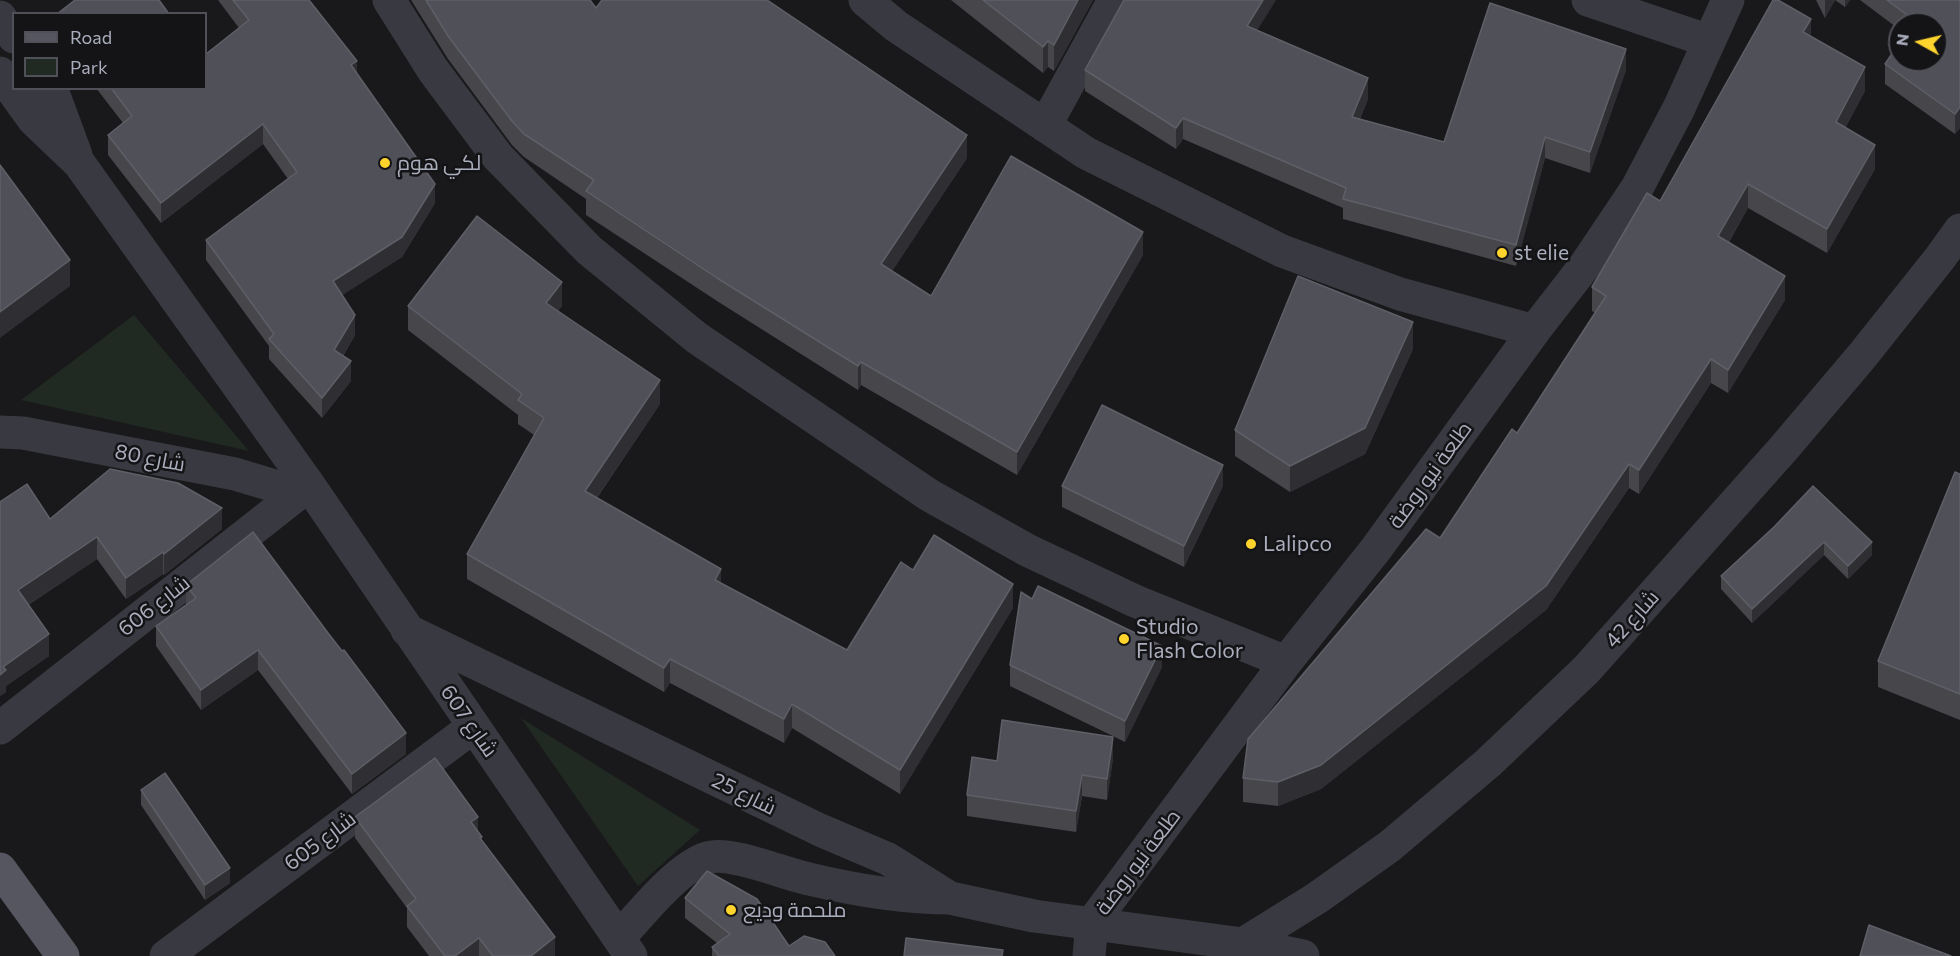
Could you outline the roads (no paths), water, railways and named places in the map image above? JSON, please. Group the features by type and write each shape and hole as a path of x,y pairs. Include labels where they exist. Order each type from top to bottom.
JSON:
{"main road":[{"path":"0,868 63,956"}],"street":[{"path":"389,0 433,70 498,158 589,250 697,338 929,495 1027,550 1135,600 1286,662"},
{"path":"865,0 896,26 1086,153 1282,251 1400,294 1534,331"},
{"path":"1045,126 1114,0"},
{"path":"1588,0 1709,41"},
{"name":"طلعة نيو روضة","path":"1092,923 1286,662 1376,549 1534,331 1586,264 1637,188 1679,108 1728,0"},
{"path":"0,17 12,34"},
{"path":"0,73 12,90"},
{"path":"12,90 33,119 79,163"},
{"path":"50,90 79,163"},
{"name":"شارع 607","path":"79,163 303,489 406,629 625,947"},
{"name":"شارع 42","path":"1243,944 1317,898 1390,846 1488,763 1586,670 1784,448 1862,356 1960,230"},
{"name":"شارع 80","path":"0,432 23,433 303,489"},
{"name":"شارع 606","path":"0,728 303,489"},
{"name":"شارع 25","path":"406,629 820,830 888,859 951,898 1034,916 1243,944 1303,956"},
{"name":"شارع 605","path":"166,956 473,727"},
{"path":"625,947 672,882 688,868 707,857 727,856 809,879 884,893 919,898 951,898"},
{"path":"1089,956 1092,923"}],"place":[{"name":"لكي هوم","path":"385,163"},
{"name":"st elie","path":"1502,253"},
{"name":"Lalipco","path":"1251,544"},
{"name":"Studio Flash Color","path":"1124,639"},
{"name":"ملحمة وديع","path":"731,910"}]}
